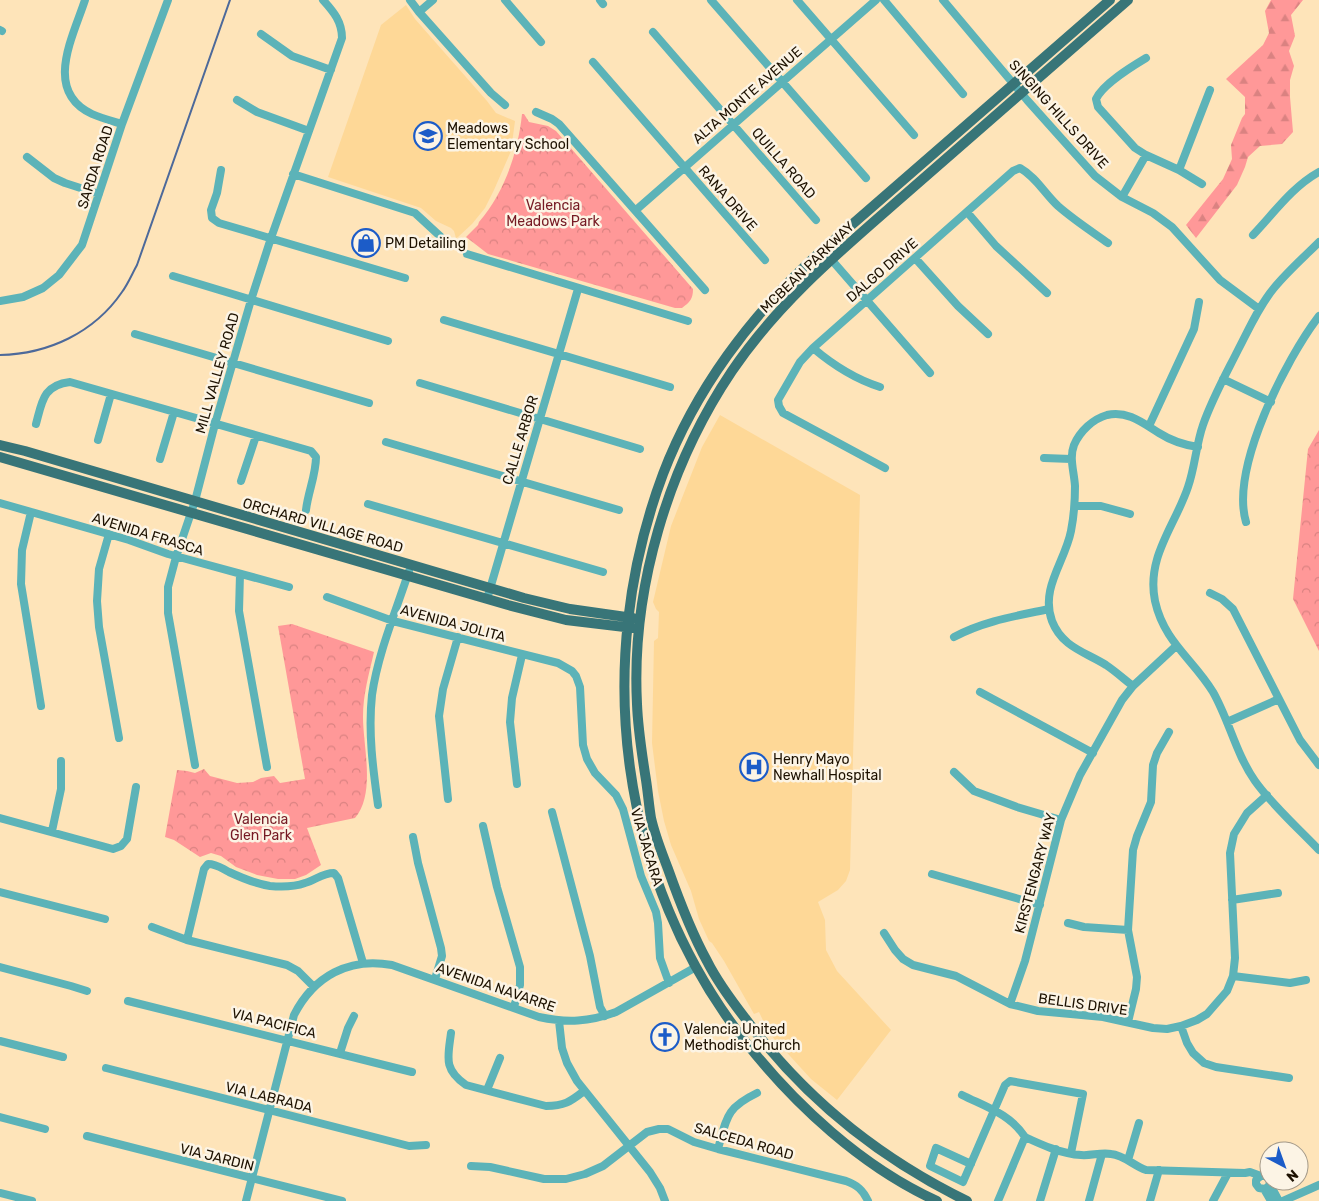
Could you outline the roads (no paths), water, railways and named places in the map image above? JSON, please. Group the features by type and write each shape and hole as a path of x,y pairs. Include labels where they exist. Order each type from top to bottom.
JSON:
{"main road":[{"name":"MCBEAN PARKWAY","path":"937,1201 910,1187 860,1154 807,1110 780,1083 750,1048 719,1005 696,967 670,913 652,866 640,822 628,758 624,707 627,622 642,544 664,472 683,431 718,368 741,336 788,282 823,250 1110,0"},
{"name":"MCBEAN PARKWAY","path":"967,1201 890,1158 824,1107 786,1068 754,1031 709,964 678,899 651,818 639,738 636,700 640,624 653,555 664,513 686,453 714,400 749,347 780,310 831,260 1128,0"},
{"path":"683,431 682,442 686,453"},
{"name":"ORCHARD VILLAGE ROAD","path":"0,445 26,451 490,588 552,605 640,624"},
{"name":"ORCHARD VILLAGE ROAD","path":"0,457 487,599 566,620 627,622"}],"street":[{"path":"85,0 64,65 68,92 84,109 122,124"},
{"name":"SARDA ROAD","path":"0,301 23,297 43,288 60,275 82,246 122,124 168,0"},
{"name":"MILL VALLEY ROAD","path":"195,765 168,613 168,587 176,556 195,501 251,300 292,174 342,38 342,29 334,12 324,0"},
{"path":"410,0 491,93 505,105"},
{"path":"419,12 433,0"},
{"path":"505,0 541,42"},
{"path":"711,0 866,178"},
{"path":"797,0 914,135"},
{"name":"ALTA MONTE AVENUE","path":"636,210 876,0"},
{"path":"884,0 963,94"},
{"name":"SINGING HILLS DRIVE","path":"943,0 1095,176 1122,197 1154,214 1172,227 1220,280 1259,309"},
{"name":"QUILLA ROAD","path":"653,32 816,220"},
{"path":"260,34 292,56 331,70"},
{"path":"1146,58 1131,66 1098,93 1096,99 1098,107 1136,148 1202,184"},
{"name":"RANA DRIVE","path":"593,62 765,260"},
{"path":"1179,170 1210,90"},
{"path":"237,100 258,112 309,131"},
{"path":"536,112 559,124 705,290"},
{"path":"1122,197 1146,155"},
{"path":"26,157 54,178 99,194"},
{"name":"DALGO DRIVE","path":"885,468 783,413 778,400 800,362 813,348 1013,171 1020,168 1028,172 1057,205 1072,218 1108,243"},
{"path":"221,170 211,210 212,218 219,223 405,278"},
{"path":"1253,235 1293,190 1319,172"},
{"path":"292,174 415,213 441,237"},
{"path":"967,212 996,246 1047,293"},
{"path":"1319,242 1274,288 1259,309 1223,379 1202,426 1189,486 1181,506 1161,543 1154,575 1154,598 1159,615 1176,646 1212,691 1245,764 1255,781 1319,850"},
{"path":"823,250 930,374"},
{"path":"467,254 688,321"},
{"path":"915,258 958,306 988,334"},
{"path":"173,276 388,341"},
{"name":"CALLE ARBOR","path":"487,599 578,289"},
{"path":"1149,426 1194,329 1199,302"},
{"path":"1246,522 1242,509 1243,490 1258,430 1303,337 1319,316"},
{"path":"444,320 670,387"},
{"path":"136,334 369,402"},
{"path":"813,348 841,369 865,382 880,387"},
{"path":"1223,379 1271,402"},
{"path":"36,424 44,397 50,389 56,385 70,382 311,452 316,457 316,465 307,496 306,510"},
{"path":"420,383 640,449"},
{"path":"98,440 111,394"},
{"path":"160,460 174,412"},
{"path":"1133,686 1112,669 1071,647 1063,639 1052,621 1049,610 1050,588 1071,532 1075,506 1071,459 1074,445 1080,434 1093,421 1108,415 1124,415 1137,419 1175,440 1198,447"},
{"path":"240,481 256,436"},
{"path":"386,442 618,510"},
{"path":"1044,458 1071,459"},
{"name":"AVENIDA FRASCA","path":"0,503 109,534 176,556 289,587"},
{"path":"368,504 603,572"},
{"path":"1075,506 1101,506 1130,514"},
{"path":"31,512 22,550 21,584 41,706"},
{"path":"109,534 99,569 96,601 119,738"},
{"path":"378,805 370,725 372,702 380,657 410,565"},
{"path":"240,574 239,611 267,767"},
{"path":"1210,593 1222,599 1233,609 1300,740 1319,765"},
{"name":"AVENIDA JOLITA","path":"328,598 392,620 558,663 572,671"},
{"path":"954,637 972,628 1000,619 1049,610"},
{"path":"448,799 439,716 443,689 458,637"},
{"name":"KIRSTENGARY WAY","path":"1010,1004 1025,961 1061,820 1070,797 1122,700 1133,686 1176,646"},
{"path":"517,784 510,722 512,698 522,655"},
{"name":"VIA JACARA","path":"572,671 580,687 583,745 586,759 594,773 616,795 623,809 641,876 656,912 660,958 669,983"},
{"path":"980,692 1093,753"},
{"path":"1227,722 1279,699"},
{"path":"1128,1022 1137,977 1128,930 1133,850 1151,802 1153,765 1157,753 1169,732"},
{"path":"52,831 61,789 61,761"},
{"path":"954,772 974,790 1017,808 1061,820"},
{"path":"0,818 113,849 121,846 127,839 136,786"},
{"name":"BELLIS DRIVE","path":"884,933 903,959 913,965 956,976 1010,1004 1038,1011 1103,1017 1153,1028 1167,1029 1181,1026 1207,1014 1227,991 1233,976 1235,958 1230,853 1234,834 1247,813 1267,795"},
{"path":"552,812 590,956 600,1006 605,1016"},
{"path":"483,826 497,887 520,967 520,985 514,1007"},
{"path":"413,837 418,863 441,948 442,956 435,979"},
{"path":"187,940 204,869 208,864 216,864 228,872 251,882 268,886 305,883 325,873 334,873 338,878 363,963"},
{"path":"932,874 1040,905"},
{"path":"0,892 104,919"},
{"path":"1232,900 1278,893"},
{"path":"1068,923 1084,927 1128,930"},
{"path":"152,927 187,940 287,965 298,971 314,987"},
{"name":"AVENIDA NAVARRE","path":"246,1201 287,1040 297,1009 304,997 326,976 344,967 377,962 435,979 539,1017 559,1021 585,1020 605,1016 627,1006 696,967"},
{"path":"0,967 87,991"},
{"path":"1233,976 1290,983 1306,980"},
{"name":"VIA PACIFICA","path":"128,1000 412,1072"},
{"path":"340,1053 354,1016"},
{"path":"559,1021 562,1048 567,1063 584,1091 650,1172 660,1188 665,1201"},
{"path":"1181,1026 1193,1053 1204,1063 1216,1067 1289,1078"},
{"path":"451,1033 448,1057 450,1069 456,1078 466,1085 546,1106 559,1106 570,1102 584,1091"},
{"path":"0,1041 63,1057"},
{"path":"487,1090 500,1058"},
{"name":"VIA LABRADA","path":"106,1068 409,1146 426,1145"},
{"path":"971,1164 936,1148 930,1166 963,1182 971,1164 1005,1085 1010,1081 1083,1094 1071,1153"},
{"path":"718,1149 731,1110 741,1101 757,1093"},
{"path":"962,1095 1009,1118 1017,1125 1025,1137 1056,1149 1081,1155 1119,1155 1146,1170 1245,1174 1259,1178 1257,1186 1259,1185"},
{"path":"0,1117 45,1129"},
{"path":"1128,1160 1139,1123"},
{"name":"SALCEDA ROAD","path":"471,1166 490,1167 544,1179 566,1179 585,1174 603,1166 647,1132 659,1128 668,1129 694,1142 718,1149 846,1181 856,1185 865,1194 868,1201"},
{"name":"VIA JARDIN","path":"87,1136 342,1201"},
{"path":"998,1201 1025,1137"},
{"path":"1040,1201 1056,1149"},
{"path":"1089,1201 1102,1154"},
{"path":"1150,1201 1159,1170"},
{"path":"1212,1201 1228,1172"},
{"path":"1283,1201 1319,1185"},
{"path":"0,1193 32,1201"}],"waterway":[{"path":"0,355 18,354 52,345 84,330 111,306 124,289 137,265 230,0"}],"place":[{"name":"Meadows Elementary School","path":"428,136"},
{"name":"PM Detailing","path":"366,243"},
{"name":"Henry Mayo Newhall Hospital","path":"754,767"},
{"name":"Valencia United Methodist Church","path":"665,1037"}],"park label":[{"name":"Valencia Meadows Park","path":"553,214"},
{"name":"Valencia Glen Park","path":"261,828"}]}
